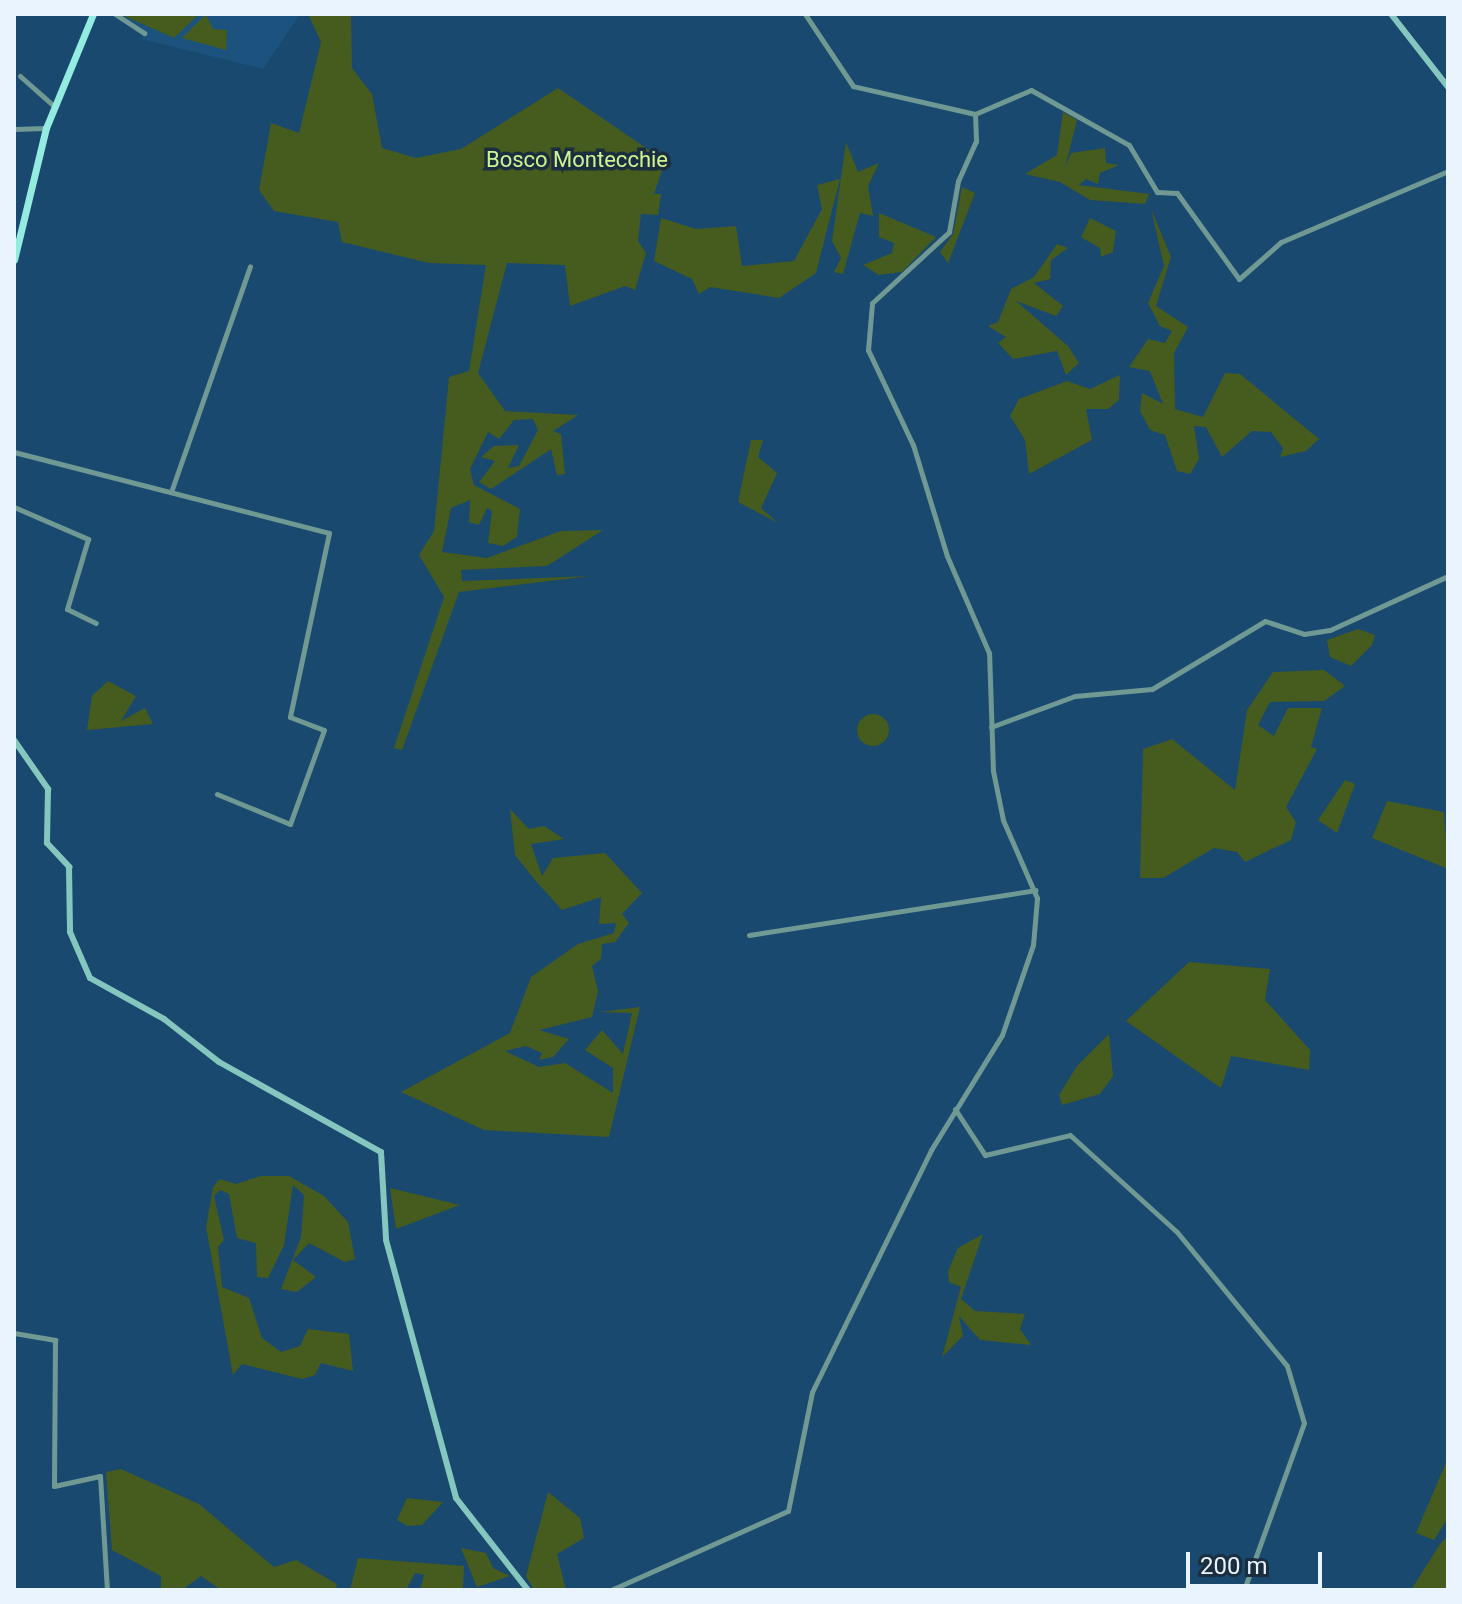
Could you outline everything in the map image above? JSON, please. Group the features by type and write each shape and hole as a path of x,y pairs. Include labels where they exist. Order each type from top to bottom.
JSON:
{"main road":[{"path":"14,260 46,128 93,14"}],"street":[{"path":"115,14 144,33"},
{"path":"805,14 853,86 975,114 1031,90 1129,145 1157,192 1177,193 1239,279 1281,242 1448,171"},
{"path":"1391,14 1448,87"},
{"path":"20,76 55,107"},
{"path":"611,1590 788,1511 812,1392 954,1108 1023,987 1035,890 1003,820 991,727 989,653 947,556 913,445 868,350 872,303 949,232 958,181 976,141 975,114"},
{"path":"14,129 46,128"},
{"path":"171,492 250,266"},
{"path":"14,452 329,533 290,717 324,730 290,824 217,794"},
{"path":"14,507 88,539 67,609 96,623"},
{"path":"991,727 1075,696 1152,689 1265,621 1304,634 1330,630 1448,576"},
{"path":"14,740 48,789 47,843 69,867 70,932 90,978 164,1019 219,1062 381,1152 386,1240 456,1498 528,1590"},
{"path":"749,935 1035,890"},
{"path":"954,1108 985,1155 1070,1135 1177,1232 1287,1366 1304,1423 1244,1590"},
{"path":"14,1333 55,1340 54,1489 100,1476 107,1590"}],"shaded area":[{"path":"120,14 300,14 263,69 142,39 143,29"}],"green space":[{"path":"120,14 199,14 174,38"},
{"path":"206,14 213,29 227,30 226,50 182,38"},
{"name":"Bosco Montecchie","path":"308,14 351,14 352,68 372,94 382,148 416,158 461,149 558,88 665,161 654,194 661,194 658,215 641,214 638,241 646,253 635,290 625,286 570,306 565,265 507,263 478,373 505,411 578,415 553,431 561,434 565,474 557,475 551,449 491,489 479,482 495,461 481,457 494,446 519,445 508,468 519,466 538,430 533,419 514,420 499,439 488,432 470,469 474,485 520,509 517,537 503,546 488,543 492,511 487,508 479,525 469,522 470,500 451,508 442,552 487,558 561,531 603,530 547,566 461,570 462,581 590,576 459,592 402,750 394,748 444,597 419,555 434,531 449,377 469,371 486,265 429,263 342,242 338,222 274,211 259,190 271,123 299,133 321,42"},
{"path":"1063,112 1077,120 1065,167 1071,153 1105,148 1106,163 1119,165 1100,173 1098,184 1086,179 1079,185 1149,194 1145,204 1090,200 1060,182 1025,174 1057,155"},
{"path":"846,142 858,172 879,163 868,186 873,216 860,213 843,274 834,272 841,258 832,241"},
{"path":"840,179 816,273 779,298 710,287 699,294 692,279 654,261 661,218 696,229 736,226 742,266 794,261 822,209 817,185"},
{"path":"962,187 975,193 948,263 940,252 953,234"},
{"path":"1151,209 1171,257 1156,306 1188,327 1174,353 1175,409 1203,417 1225,373 1240,374 1319,439 1306,451 1280,457 1283,448 1271,432 1252,431 1222,457 1206,427 1194,426 1199,459 1190,474 1177,471 1165,435 1150,430 1140,411 1142,393 1163,404 1150,371 1129,367 1148,339 1165,343 1172,331 1160,326 1148,303 1164,266"},
{"path":"879,213 936,237 902,272 879,275 863,265 892,253 894,243 879,237"},
{"path":"1090,218 1116,231 1113,252 1101,257 1100,248 1081,237"},
{"path":"1057,244 1068,248 1051,260 1050,279 1034,283 1063,306 1056,316 1016,301 1068,346 1079,363 1066,375 1057,351 1013,359 998,343 1006,337 988,326 998,322 1011,289 1034,277"},
{"path":"1120,375 1119,400 1108,409 1086,409 1092,440 1029,474 1025,440 1010,416 1019,399 1067,381 1090,389"},
{"path":"751,440 763,440 758,457 777,473 761,508 778,523 738,502"},
{"path":"1358,629 1375,635 1372,645 1351,666 1330,657 1327,640"},
{"path":"1324,670 1345,686 1324,701 1270,702 1258,725 1274,736 1288,708 1322,708 1311,747 1317,749 1286,807 1296,822 1291,840 1245,862 1237,852 1214,848 1163,878 1140,878 1143,749 1172,739 1235,790 1247,710 1273,672"},
{"path":"108,681 136,696 121,721 145,708 153,724 87,730 92,696"},
{"path":"873,714 885,718 889,730 885,742 873,746 861,742 857,730 861,718"},
{"path":"1345,780 1355,784 1337,833 1318,820"},
{"path":"1387,801 1444,812 1448,869 1372,838"},
{"path":"510,809 529,829 544,826 564,839 531,844 542,876 553,858 605,853 642,893 622,914 629,923 615,942 602,944 601,959 592,966 598,991 592,1017 539,1030 569,1039 553,1057 539,1060 542,1053 526,1046 505,1051 539,1067 565,1063 613,1093 613,1068 585,1050 602,1030 623,1054 632,1013 600,1012 640,1007 609,1137 484,1130 401,1092 510,1033 531,977 578,944 614,933 616,923 599,924 601,897 562,910 534,879 515,855"},
{"path":"1189,962 1270,969 1265,1000 1310,1050 1309,1070 1231,1056 1221,1088 1126,1021"},
{"path":"1109,1034 1113,1076 1100,1094 1062,1105 1059,1095 1077,1066"},
{"path":"261,1176 289,1176 324,1196 348,1222 355,1259 345,1262 309,1243 293,1260 316,1277 297,1292 281,1289 301,1237 304,1195 293,1185 284,1245 268,1278 257,1277 256,1243 237,1238 229,1194 220,1190 214,1196 224,1240 218,1247 222,1287 249,1298 262,1338 281,1352 300,1346 308,1329 349,1334 353,1371 321,1363 315,1375 302,1379 242,1364 233,1375 206,1227 213,1187 220,1179 236,1184"},
{"path":"390,1188 460,1205 396,1229"},
{"path":"983,1234 961,1299 975,1311 1025,1314 1020,1329 1031,1345 980,1340 959,1316 963,1336 942,1357 961,1287 949,1282 948,1271 958,1248"},
{"path":"1448,1458 1448,1518 1434,1540 1416,1533"},
{"path":"121,1469 199,1504 274,1567 296,1560 337,1584 335,1590 221,1590 201,1576 182,1590 161,1590 161,1576 112,1550 106,1472"},
{"path":"548,1492 580,1518 584,1538 557,1554 566,1590 534,1590 526,1576"},
{"path":"407,1498 443,1502 422,1525 408,1526 397,1520"},
{"path":"1448,1536 1448,1590 1411,1590 1440,1544"},
{"path":"461,1548 486,1553 493,1568 510,1576 477,1587"},
{"path":"358,1558 464,1566 463,1590 420,1590 424,1575 415,1573 406,1590 350,1590"}]}
